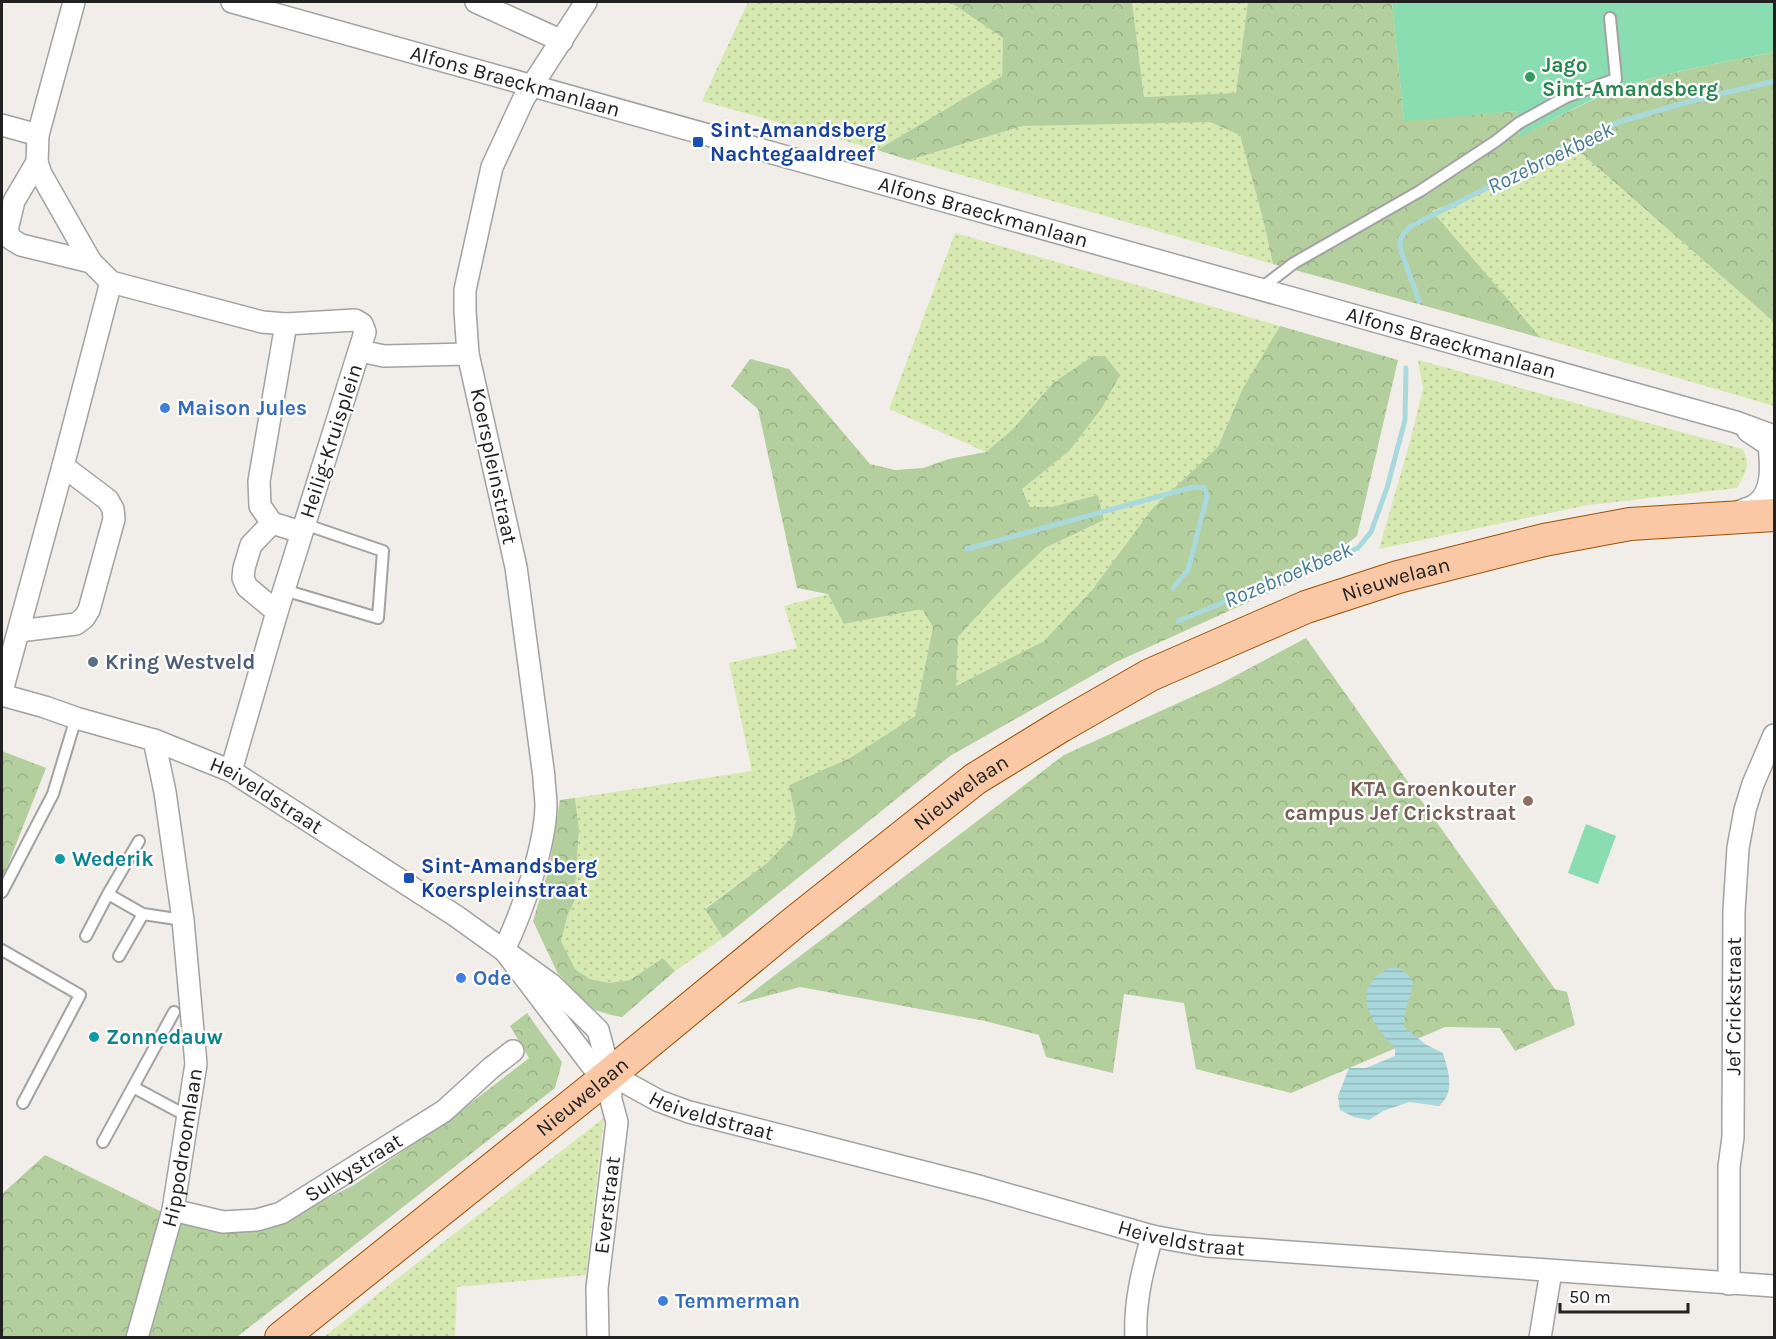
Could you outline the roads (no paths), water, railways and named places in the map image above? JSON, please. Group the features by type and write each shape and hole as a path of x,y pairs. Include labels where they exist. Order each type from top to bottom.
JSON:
{"main road":[{"name":"Nieuwelaan","path":"281,1338 975,779 1150,675 1306,607 1398,577 1544,540 1630,524 1774,515"}],"street":[{"path":"74,2 38,135 37,162 41,174 91,262 111,282 262,322 286,324"},
{"name":"Alfons Braeckmanlaan","path":"232,2 1736,422 1774,436"},
{"path":"476,2 562,41"},
{"name":"Koerspleinstraat","path":"504,951 522,907 539,852 546,807 516,567 468,354 465,290 492,167 532,86 586,2"},
{"path":"2,125 38,135"},
{"path":"37,162 14,201 7,230 11,239 21,245 91,262"},
{"path":"2,693 111,282"},
{"name":"Heilig-Kruisplein","path":"231,771 277,612 366,332 362,324 355,320 286,324 258,482 260,506 272,523 303,528"},
{"path":"360,351 384,356 468,354"},
{"name":"Alfons Braeckmanlaan","path":"1725,518 1757,504 1768,489 1771,465 1769,445 1736,422"},
{"path":"19,631 76,624 84,618 89,610 114,519 113,509 108,500 63,466"},
{"name":"Heilig-Kruisplein","path":"272,523 251,544 243,578 247,587 277,612"},
{"name":"Heiveldstraat","path":"2,693 76,718 153,740 231,771 446,910 552,986 598,1030 610,1074 659,1101 689,1112 982,1187 1152,1236 1207,1246 1774,1286"},
{"name":"Jef Crickstraat","path":"1729,1284 1729,1167 1733,1137 1734,911 1738,848 1745,810 1753,784 1774,735"},
{"name":"Hippodroomlaan","path":"137,1338 173,1210 196,1064 183,920 165,792 153,740"},
{"name":"Sulkystraat","path":"173,1210 223,1222 257,1220 280,1214 444,1111 513,1051"},
{"name":"Everstraat","path":"598,1338 597,1288 618,1122 611,1100 610,1074"},
{"path":"1136,1338 1135,1320 1141,1278 1152,1236"},
{"path":"1540,1338 1551,1271"}],"lane":[{"path":"1260,290 1294,263 1420,191 1496,141 1519,123 1566,97 1616,79 1611,18"},
{"path":"284,590 378,618 383,551 303,528"},
{"path":"2,892 52,794 76,718"},
{"path":"86,936 139,842"},
{"path":"108,894 143,914 183,920"},
{"path":"119,956 143,914"},
{"path":"2,950 80,995 23,1103"},
{"path":"103,1142 174,1012"},
{"path":"133,1087 187,1116"}],"water":[{"path":"1389,968 1398,968 1412,979 1413,985 1405,1013 1404,1027 1425,1044 1443,1053 1449,1088 1448,1094 1439,1106 1409,1102 1383,1111 1369,1120 1354,1117 1340,1110 1338,1096 1349,1068 1366,1068 1395,1056 1395,1048 1372,1019 1366,1001 1370,984 1376,976"}],"waterway":[{"name":"Rozebroekbeek","path":"1419,301 1400,248 1401,237 1411,226 1619,122 1774,81"},
{"name":"Rozebroekbeek","path":"1178,621 1358,548 1371,532 1387,488 1405,420 1406,368"},
{"name":"Rozebroekbeek","path":"967,549 1193,487 1205,488 1207,497 1188,570 1173,588"}],"place":[{"name":"Jago Sint-Amandsberg","path":"1530,77"},
{"name":"Sint-Amandsberg Nachtegaaldreef","path":"698,142"},
{"name":"Maison Jules","path":"165,408"},
{"name":"Kring Westveld","path":"93,662"},
{"name":"KTA Groenkouter campus Jef Crickstraat","path":"1528,801"},
{"name":"Wederik","path":"60,859"},
{"name":"Sint-Amandsberg Koerspleinstraat","path":"409,878"},
{"name":"Ode","path":"461,978"},
{"name":"Zonnedauw","path":"94,1037"},
{"name":"Temmerman","path":"663,1301"}]}
